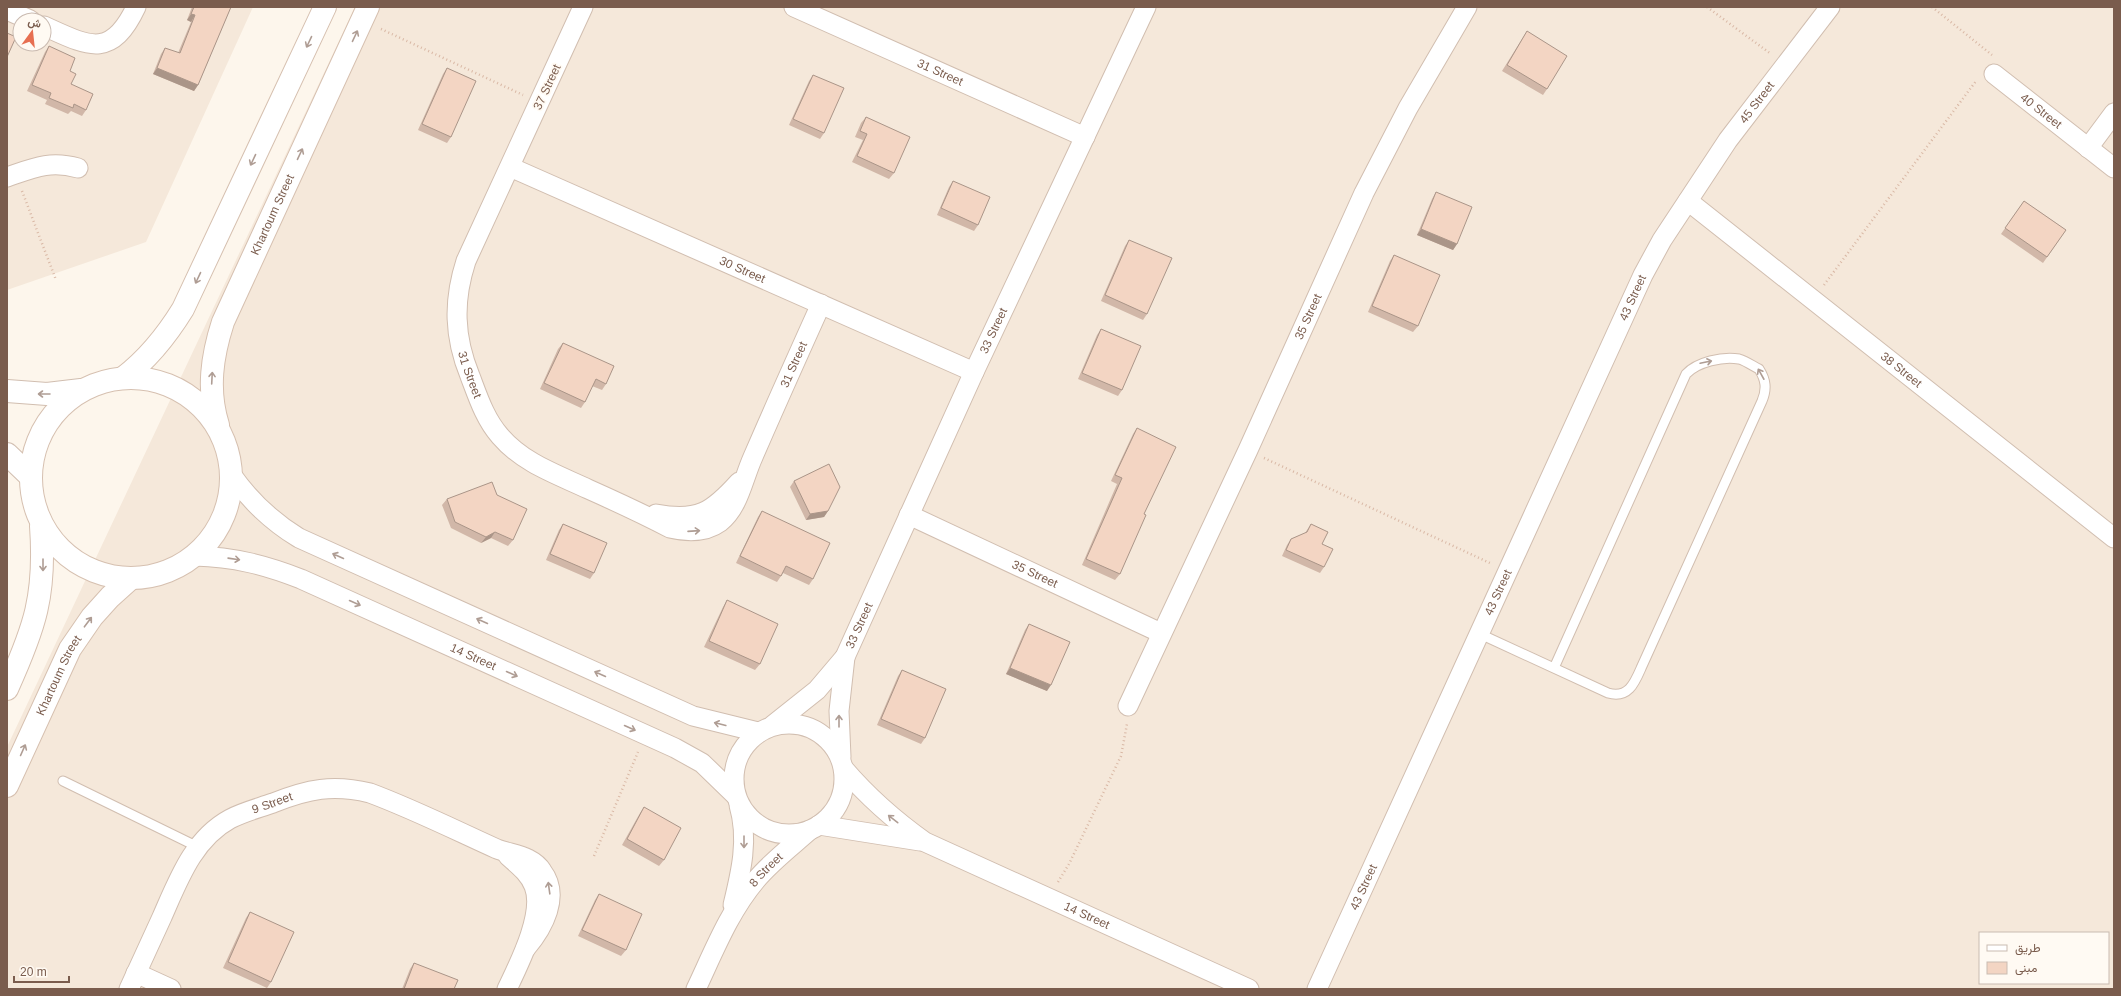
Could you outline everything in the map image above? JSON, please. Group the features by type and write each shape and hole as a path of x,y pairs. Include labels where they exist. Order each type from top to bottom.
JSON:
{"main road":[{"path":"123,378 150,354 174,324 183,309 325,7"},
{"name":"Khartoum Street","path":"219,430 214,414 211,383 212,362 223,322 365,13"},
{"path":"7,391 47,394 81,390 102,382 123,378 146,379 168,385 188,396 206,411 219,430 228,451 231,474 230,497 223,519 211,539 195,556 175,568 161,574 130,578 109,576 88,570 54,544 42,526 32,502 30,476 34,450 44,426 60,406 81,390"},
{"path":"7,454 30,476"},
{"path":"7,689 26,647 38,609 43,568 42,526"},
{"name":"Khartoum Street","path":"7,786 70,649 92,617 130,578"}],"street":[{"path":"52,30 78,41 89,44 106,42 112,40 123,30 136,7"},
{"name":"37 Street","path":"510,168 583,7"},
{"name":"31 Street","path":"794,7 1085,137"},
{"name":"33 Street","path":"766,729 818,690 845,657 974,372 1146,7"},
{"name":"35 Street","path":"1128,706 1248,450 1364,192 1408,108 1467,7"},
{"name":"45 Street","path":"1688,201 1728,140 1830,7"},
{"name":"40 Street","path":"1986,76 2114,168"},
{"path":"2088,148 2114,113"},
{"path":"11,175 41,166 54,164 78,168"},
{"name":"31 Street","path":"510,168 461,274 456,321 461,355 484,410 499,434 508,445 532,463 632,509 672,516 690,517 708,510 739,482 748,469 821,304"},
{"name":"30 Street","path":"510,168 974,372"},
{"name":"38 Street","path":"1688,201 2114,538"},
{"name":"43 Street","path":"1317,989 1480,634 1627,305 1662,240 1688,201"},
{"path":"231,474 241,489 265,514 299,538 693,716 766,729"},
{"name":"35 Street","path":"909,515 1162,633"},
{"name":"14 Street","path":"195,556 216,557 257,563 301,579 675,748 702,764 737,799"},
{"name":"33 Street","path":"842,764 839,711 845,657"},
{"path":"790,723 806,726 821,733 833,745 842,764 844,785 840,800 832,814 815,827 794,834 772,831 762,827 748,817 737,799 733,781 734,766 739,753 747,741 766,729 790,723"},
{"name":"14 Street","path":"842,764 876,804 925,842 1249,989"},
{"name":"9 Street","path":"132,981 182,872 198,847 217,828 230,819 305,791 337,788 370,793 502,851 524,870 534,887 536,896 535,913 526,948 507,989"},
{"name":"8 Street","path":"730,918 740,878 744,848 743,818 737,799"},
{"name":"14 Street","path":"815,827 925,842"},
{"name":"8 Street","path":"696,989 730,918 756,880 771,864 815,827"},
{"path":"132,981 171,989"}],"lane":[{"path":"1480,634 1554,668 1613,695 1622,694 1632,686 1766,392 1763,375 1759,369 1739,359 1707,361 1691,369 1681,383 1554,668"},
{"path":"63,781 198,847"}],"path":[{"path":"1707,7 1786,64"},
{"path":"1813,300 1986,76 1995,62 1992,55 1932,7"},
{"path":"365,13 540,103"},
{"path":"11,175 56,280"},
{"path":"1248,450 1508,572"},
{"path":"1049,898 1069,864 1121,756 1128,706"},
{"path":"594,856 646,735"}],"shaded area":[{"path":"7,7 253,7 146,242 7,290"},
{"path":"355,7 2114,7 2114,989 7,989 7,747"}],"building":[{"path":"194,7 231,7 198,85 157,68 165,48 180,53 195,15 191,14"},
{"path":"1527,31 1567,56 1547,89 1507,65"},
{"path":"7,33 12,35 12,46 7,57"},
{"path":"52,47 75,58 70,71 76,74 71,84 93,94 86,110 74,104 73,108 49,98 51,93 32,85 46,52 52,52"},
{"path":"447,68 476,81 451,137 422,124"},
{"path":"813,75 844,88 824,133 793,119"},
{"path":"866,117 910,137 894,173 857,156 867,134 860,131"},
{"path":"953,181 990,197 978,225 941,208"},
{"path":"1436,192 1472,207 1457,244 1421,229"},
{"path":"2024,201 2066,230 2047,257 2005,228"},
{"path":"1129,240 1172,258 1147,314 1105,295"},
{"path":"1394,255 1440,275 1418,326 1372,306"},
{"path":"1101,329 1141,346 1122,390 1082,373"},
{"path":"563,343 614,366 606,384 596,379 585,402 544,383"},
{"path":"1137,428 1176,447 1144,514 1146,515 1120,574 1086,559 1122,478 1115,475"},
{"path":"829,464 840,487 828,511 810,514 794,481"},
{"path":"492,482 497,495 527,509 513,540 495,532 486,537 455,522 447,499"},
{"path":"762,511 830,543 813,579 786,566 781,576 740,556"},
{"path":"563,524 607,543 594,573 550,554"},
{"path":"1311,524 1328,532 1322,544 1333,549 1324,567 1286,550 1291,539 1307,532"},
{"path":"727,600 778,624 760,664 709,641"},
{"path":"1029,624 1070,642 1051,685 1010,668"},
{"path":"902,670 946,689 925,738 881,719"},
{"path":"644,807 681,828 664,860 627,839"},
{"path":"599,894 642,914 626,950 582,930"},
{"path":"250,912 294,932 271,982 228,962"},
{"path":"414,963 458,980 454,989 404,989"}]}
